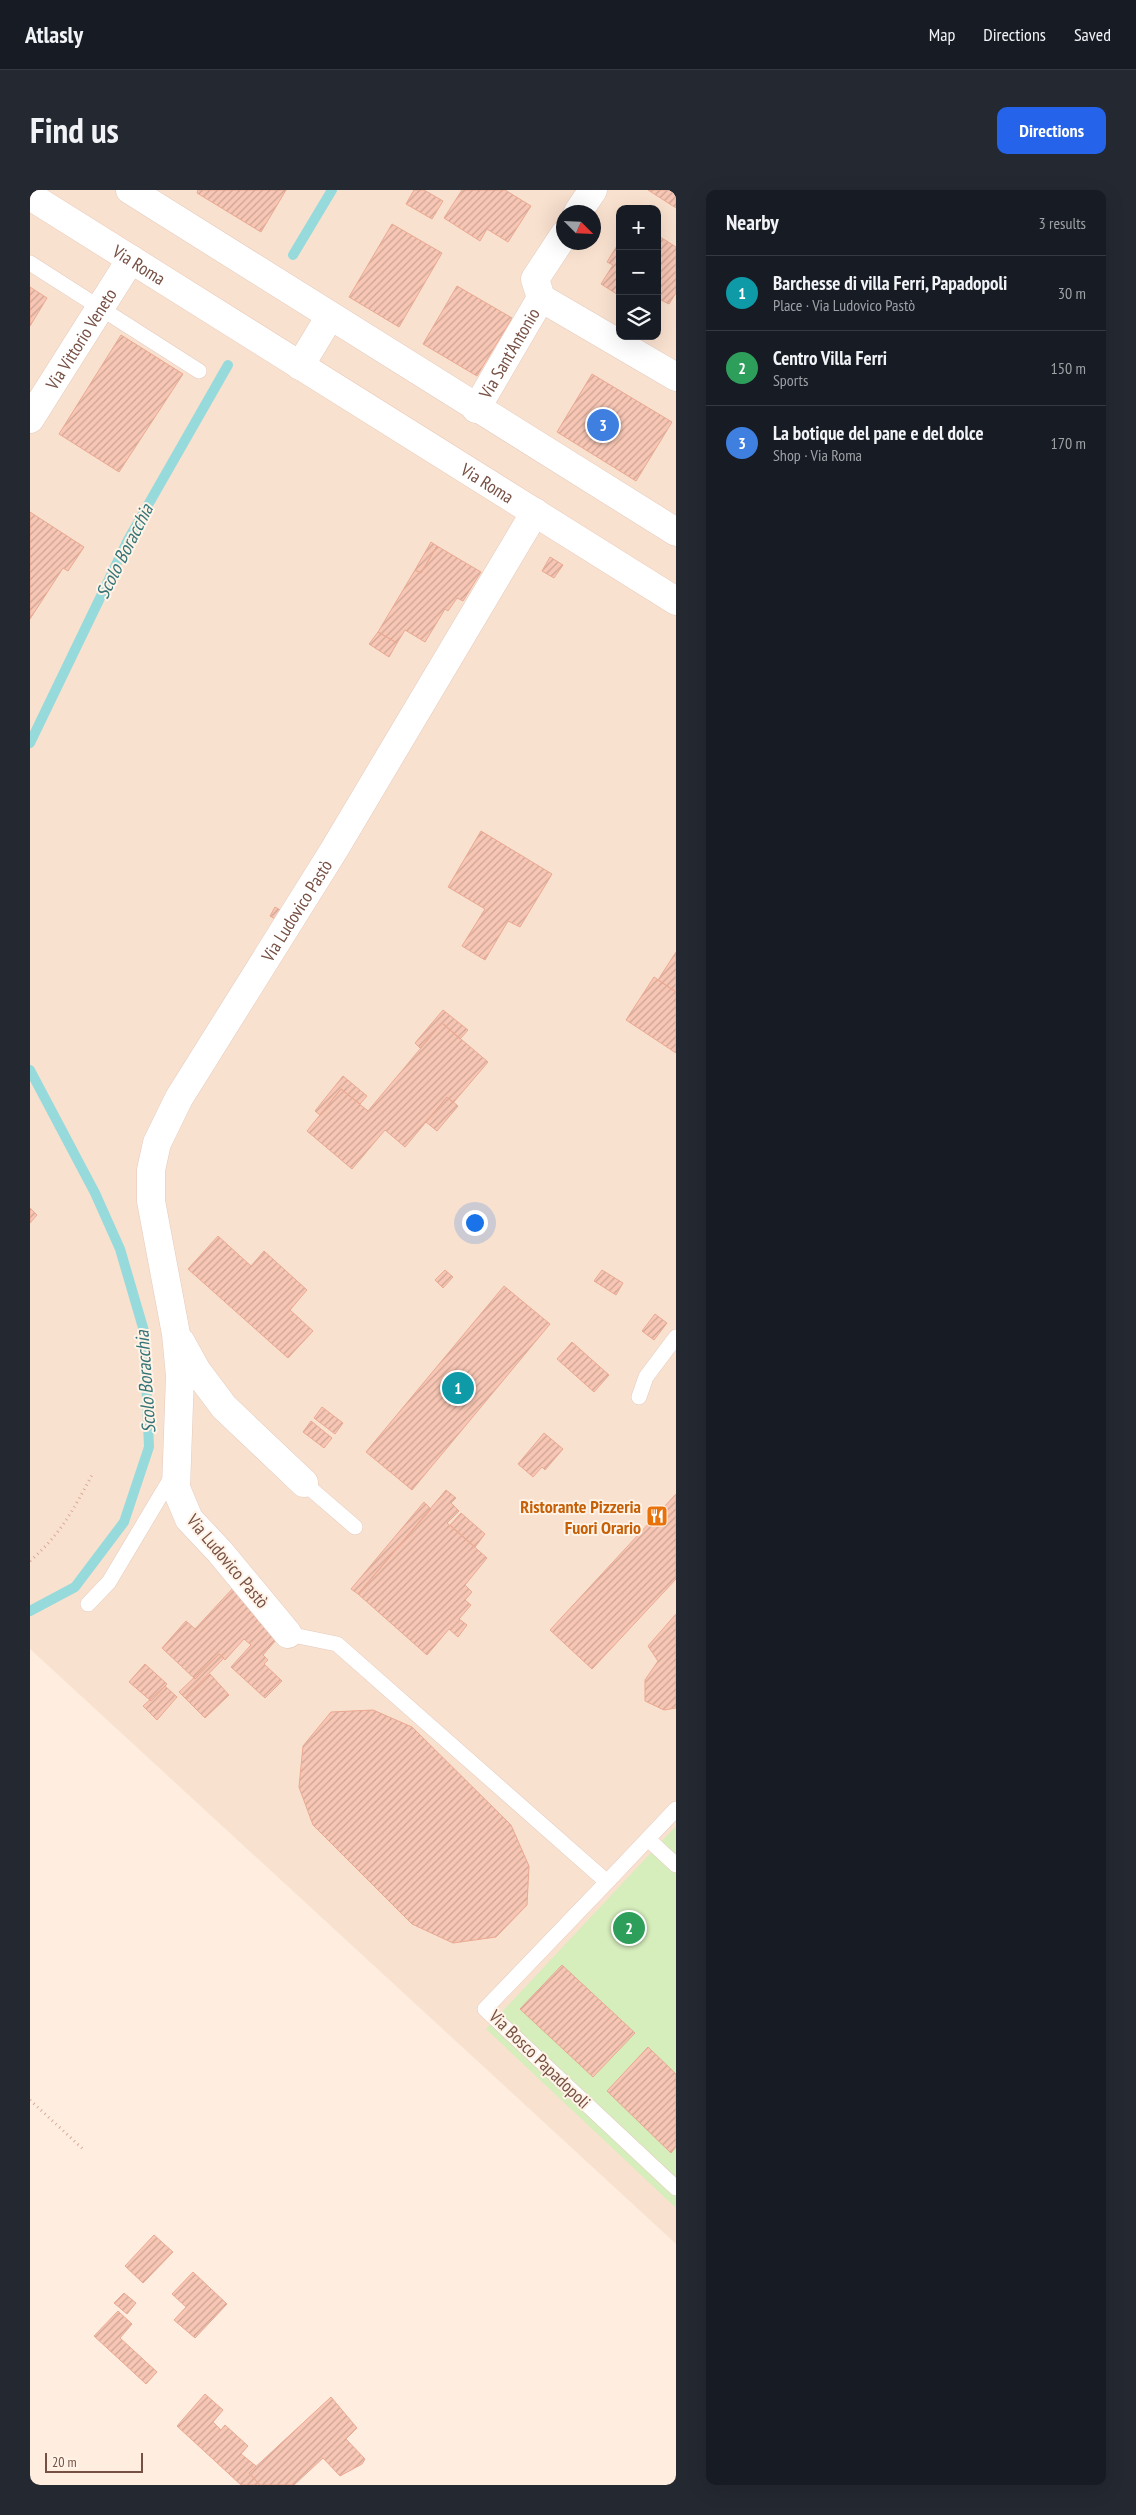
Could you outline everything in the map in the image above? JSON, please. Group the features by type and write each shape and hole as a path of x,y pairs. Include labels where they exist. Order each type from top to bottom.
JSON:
{"street":[{"path":"130,190 476,409 676,532"},
{"path":"583,205 593,190"},
{"name":"Via Roma","path":"30,196 676,601"},
{"name":"Via Sant'Antonio","path":"556,247 535,280 541,298 671,369"},
{"name":"Via Vittorio Veneto","path":"30,418 131,259"},
{"name":"Via Sant'Antonio","path":"476,409 541,298"},
{"path":"300,366 330,316"},
{"name":"Via Ludovico Pastò","path":"288,1634 220,1552 189,1519 176,1488 180,1376 176,1334 151,1201 151,1170 157,1142 180,1098 334,850 535,512"},
{"name":"Via Ludovico Pastò","path":"176,1334 197,1371 224,1407 304,1483"}],"lane":[{"path":"30,263 199,370"},
{"path":"640,1397 646,1377 676,1337"},
{"path":"88,1604 109,1582 133,1538 178,1468"},
{"path":"304,1483 355,1527"},
{"path":"288,1634 337,1644 607,1882"},
{"name":"Via Bosco Papadopoli","path":"676,1809 486,2009 676,2188"},
{"path":"648,1840 676,1865"}],"path":[{"path":"30,1561 56,1536 92,1475"},
{"path":"30,2100 84,2150"}],"shaded area":[{"path":"30,190 676,190 676,2244 30,1649"}],"green space":[{"path":"676,1826 676,2208 486,2029"}],"building":[{"path":"198,190 286,190 261,232 197,193"},
{"path":"414,190 424,190 443,201 432,219 406,204"},
{"path":"462,190 505,190 531,206 508,242 487,229 480,241 444,218"},
{"path":"648,190 676,190 676,208"},
{"path":"392,224 442,253 399,327 349,297"},
{"path":"661,238 676,247 676,293 669,304 661,300"},
{"path":"616,247 616,293 601,284 613,265 607,262"},
{"path":"457,286 512,318 477,376 423,344"},
{"path":"30,287 47,298 30,326"},
{"path":"121,335 183,374 119,472 59,434"},
{"path":"592,374 672,422 636,481 557,432"},
{"path":"30,512 84,547 68,571 63,568 30,619"},
{"path":"431,542 437,546 421,573 415,570"},
{"path":"437,546 481,572 463,601 457,598 448,611 445,609 425,642 405,630 397,643 378,632 415,570 421,573"},
{"path":"550,557 563,565 554,578 542,571"},
{"path":"378,632 397,643 389,657 369,644"},
{"path":"481,831 552,874 520,927 508,921 485,960 462,946 485,909 448,887"},
{"path":"275,907 282,911 277,920 270,916"},
{"path":"676,952 676,992 658,980"},
{"path":"654,977 676,992 676,1053 626,1020"},
{"path":"443,1010 468,1030 460,1039 442,1023 420,1048 415,1043"},
{"path":"442,1023 488,1062 453,1103 447,1097 405,1147 385,1130 352,1169 307,1131 341,1089 368,1111"},
{"path":"343,1076 367,1096 360,1104 341,1089 320,1115 315,1111"},
{"path":"447,1097 458,1106 437,1131 426,1122"},
{"path":"30,1208 37,1215 30,1223"},
{"path":"218,1236 251,1266 264,1251 307,1290 290,1310 313,1331 288,1358 188,1269"},
{"path":"445,1270 453,1277 443,1288 435,1280"},
{"path":"602,1270 623,1283 616,1295 594,1281"},
{"path":"504,1286 550,1324 412,1490 366,1452"},
{"path":"655,1314 667,1323 654,1340 642,1331"},
{"path":"572,1342 609,1375 594,1392 557,1359"},
{"path":"322,1407 343,1423 335,1434 314,1418"},
{"path":"311,1421 332,1438 324,1448 303,1432"},
{"path":"544,1433 563,1449 545,1470 542,1467 533,1477 518,1464"},
{"path":"446,1490 456,1498 451,1503 459,1511 447,1523 487,1558 465,1585 472,1592 465,1600 471,1605 459,1619 467,1625 458,1637 449,1629 427,1655 358,1594"},
{"path":"676,1494 676,1579 592,1669 550,1630"},
{"path":"424,1502 431,1509 358,1594 351,1589"},
{"path":"461,1513 485,1534 475,1547 450,1525"},
{"path":"235,1586 261,1610 255,1617 270,1631 275,1641 263,1655 268,1660 264,1664 282,1681 265,1698 231,1667 251,1645 244,1639 225,1660 219,1654 195,1679 162,1648 186,1621 195,1629"},
{"path":"676,1614 676,1708 664,1710 645,1701 645,1680 658,1661 648,1646"},
{"path":"219,1654 224,1658 185,1698 179,1692"},
{"path":"145,1664 167,1684 151,1701 129,1682"},
{"path":"210,1674 229,1695 205,1718 185,1698"},
{"path":"165,1686 177,1697 157,1720 143,1706"},
{"path":"373,1710 412,1727 511,1825 529,1866 527,1905 496,1937 453,1943 412,1924 313,1825 299,1787 303,1746 331,1712"},
{"path":"562,1965 635,2033 593,2077 520,2009"},
{"path":"648,2047 676,2074 676,2147 671,2153 607,2091"},
{"path":"154,2235 173,2252 143,2283 125,2266"},
{"path":"193,2272 227,2304 195,2338 174,2320 186,2307 172,2294"},
{"path":"124,2293 136,2303 127,2314 114,2303"},
{"path":"118,2311 132,2324 120,2338 157,2372 146,2384 94,2336"},
{"path":"205,2394 223,2410 213,2422 221,2430 225,2425 248,2446 241,2454 256,2466 249,2473 260,2485 241,2485 177,2426"},
{"path":"331,2397 357,2428 346,2439 365,2459 362,2464 340,2476 323,2458 294,2485 260,2485 249,2473"}],"waterway":[{"name":"Scolo Boracchia","path":"293,255 332,190"},
{"name":"Scolo Boracchia","path":"30,743 128,540 228,365"},
{"name":"Scolo Boracchia","path":"30,1070 95,1193 120,1249 144,1331 149,1447 124,1522 75,1587 30,1611"}],"place":[{"name":"La botique del pane e del dolce","path":"603,425"},
{"name":"Barchesse di villa Ferri, Papadopoli","path":"458,1388"},
{"name":"Ristorante Pizzeria Fuori Orario","path":"657,1516"},
{"name":"Centro Villa Ferri","path":"629,1928"}]}
